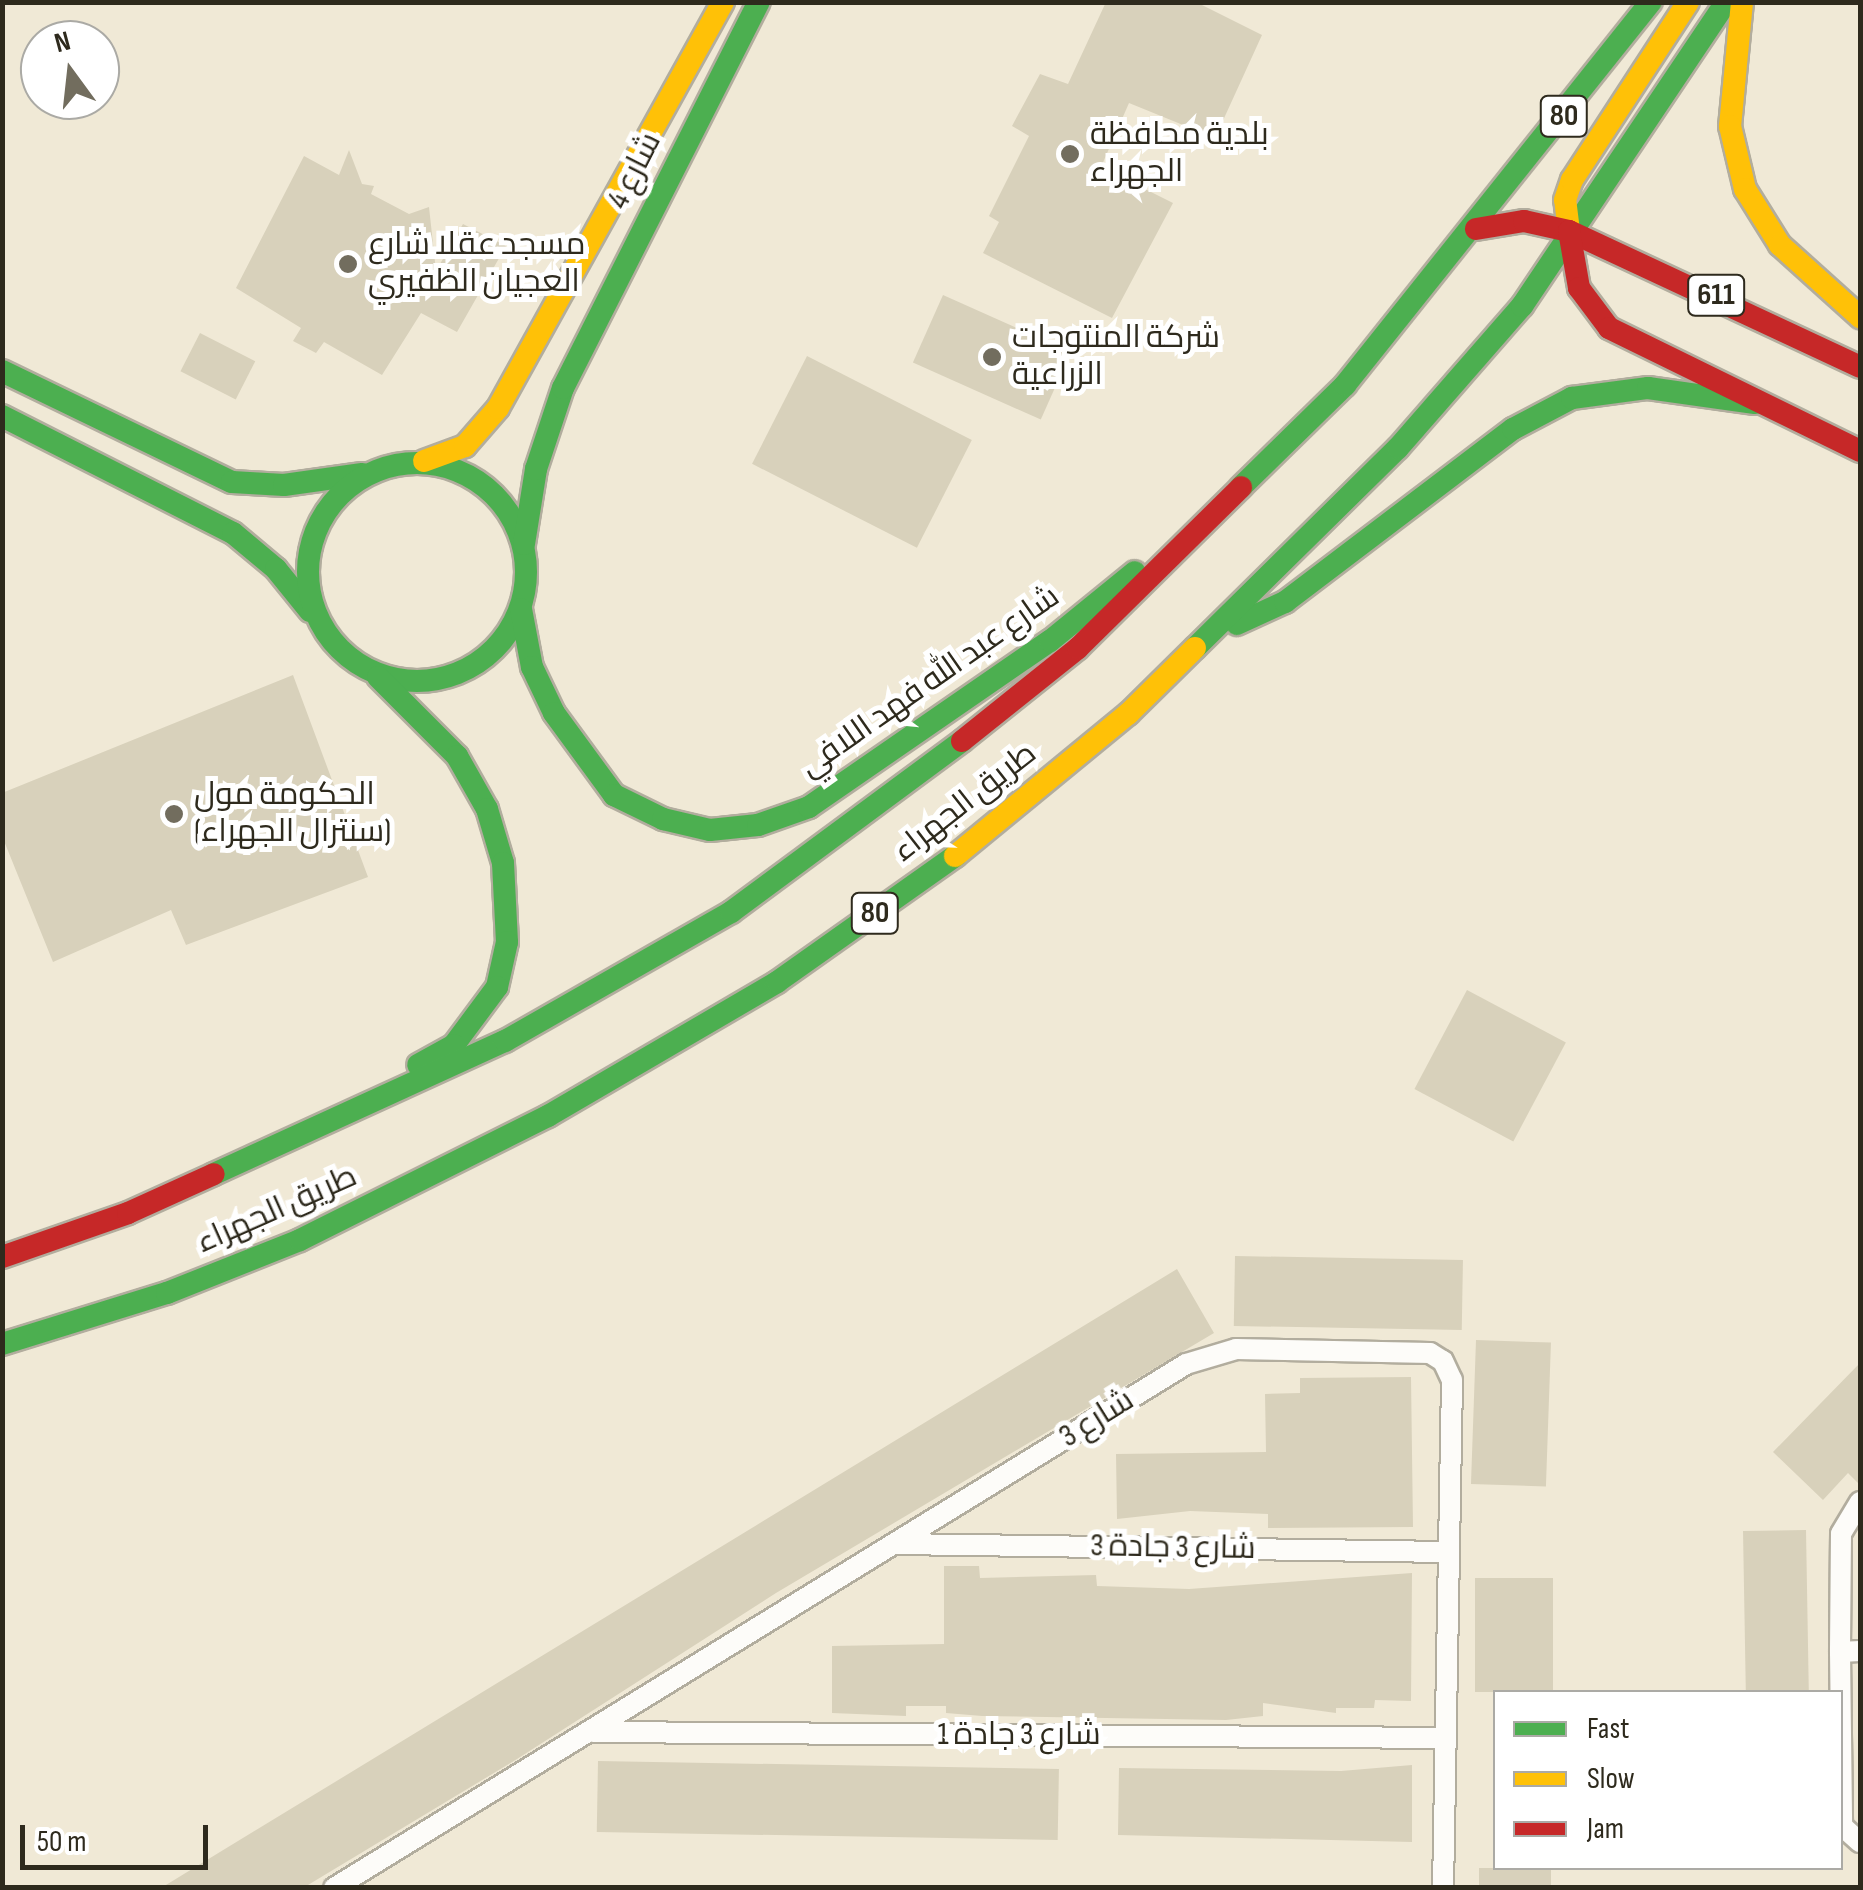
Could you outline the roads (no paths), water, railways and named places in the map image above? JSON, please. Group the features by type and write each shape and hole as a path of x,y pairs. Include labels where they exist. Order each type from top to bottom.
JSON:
{"main road":[{"name":"شارع 4","path":"409,462 465,446 498,408 723,2"},
{"name":"شارع 4","path":"524,544 536,470 564,388 758,2"},
{"name":"طريق الجهراء","path":"2,1258 128,1212 505,1042 731,912 1078,648 1345,385 1476,229 1651,2"},
{"path":"1569,231 1565,200 1572,180 1688,2"},
{"name":"طريق الجهراء","path":"2,1344 166,1293 300,1240 548,1116 728,1011 990,831 1209,637 1398,448 1522,306 1726,2"},
{"path":"1742,2 1730,126 1745,188 1780,245 1860,318"},
{"path":"1572,180 1577,192 1596,196"},
{"name":"611","path":"1476,229 1524,221 1569,231 1677,276 1860,367"},
{"name":"611","path":"1569,231 1579,288 1598,318 1755,403 1860,452"},
{"path":"2,371 232,482 284,486 368,474 409,462 447,466 482,482 508,510 524,544 522,608 504,640 478,664 444,679 409,682 374,673 351,660 276,570 232,533 2,416"},
{"path":"1209,637 1285,602 1513,429 1572,398 1648,388 1755,403"},
{"name":"شارع عبد الله فهد اللافي","path":"522,608 532,667 554,713 614,795 663,819 710,830 758,824 808,808 959,706 1050,641 1272,460"},
{"path":"318,620 308,570 320,521 340,493 368,474"},
{"path":"272,1147 454,1044 497,987 505,956 503,864 486,809 457,756 374,673"}],"street":[{"name":"شارع 3","path":"334,1888 1186,1364 1236,1349 1430,1354 1444,1360 1452,1380 1443,1888"},
{"path":"1843,1804 1850,1652 1840,1534 1860,1502"},
{"name":"شارع 3 جادة 3","path":"896,1544 1450,1552"},
{"name":"شارع 3 جادة 1","path":"591,1732 1446,1738"}],"place":[{"name":"بلدية محافظة الجهراء","path":"1070,154"},
{"name":"مسجد عقلا شارع العجيان الظفيري","path":"348,264"},
{"name":"شركة المنتوجات الزراعية","path":"992,357"},
{"name":"الحكومة مول (سنترال الجهراء)","path":"174,814"}]}
